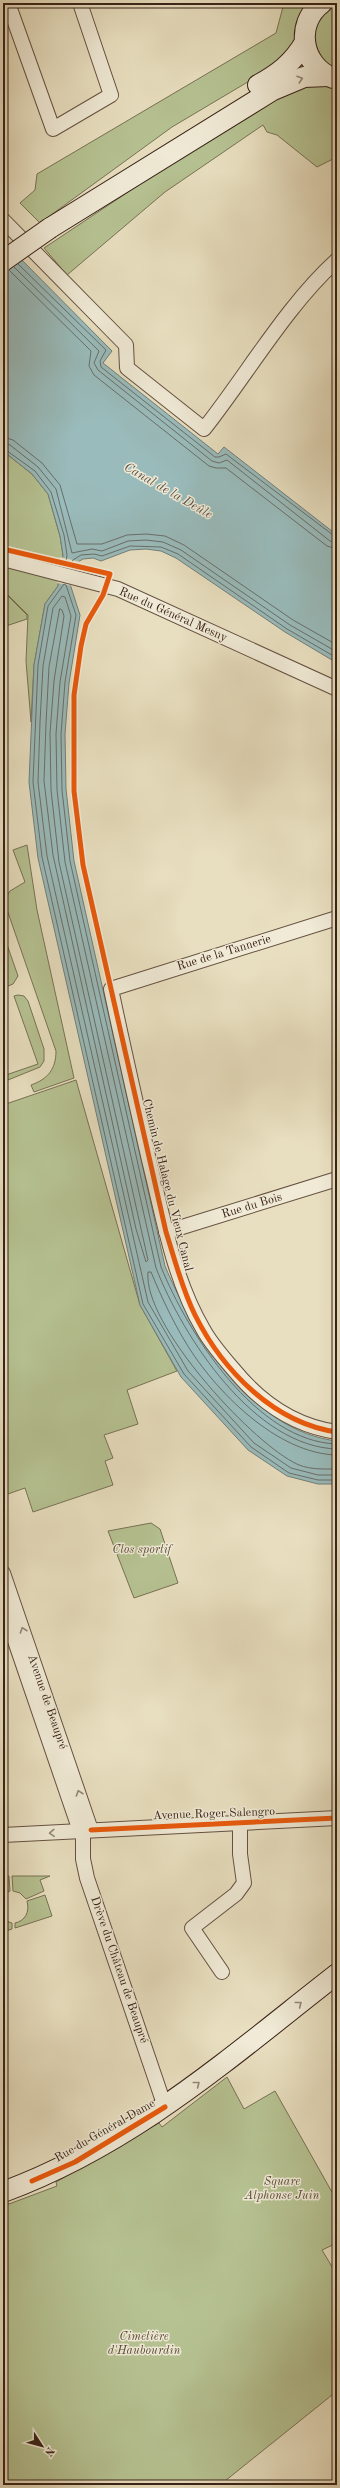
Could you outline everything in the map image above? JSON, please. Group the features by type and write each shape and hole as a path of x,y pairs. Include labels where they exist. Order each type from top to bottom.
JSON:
{"main road":[{"path":"322,3 309,11 305,42 310,60 333,78"},
{"path":"3,261 50,228 152,150 284,69 296,56 305,42"},
{"path":"50,228 273,90 304,77 333,78"},
{"name":"Rue du Général Dame","path":"3,2192 75,2162 165,2107 337,1974"}],"street":[{"path":"8,3 53,129 111,95 80,3"},
{"path":"3,220 126,345 127,368 204,429 276,332 323,272 337,260"},
{"name":"Rue du Général Mesny","path":"3,560 94,582 137,597 337,689"},
{"name":"Rue de la Tannerie","path":"111,989 337,918"},
{"name":"Chemin de Halage du Vieux Canal","path":"111,989 166,1232 184,1289 199,1323 215,1347 247,1386 273,1408 291,1419 311,1427 337,1432"},
{"name":"Rue du Bois","path":"166,1232 337,1179"},
{"name":"Avenue de Beaupré","path":"3,1573 85,1831"},
{"name":"Avenue de Beaupré","path":"3,1606 85,1831"},
{"name":"Avenue Roger Salengro","path":"3,1835 337,1818"},
{"path":"222,1972 192,1928 236,1894 244,1883 240,1854 240,1824"},
{"name":"Drève du Château de Beaupré","path":"85,1831 83,1858 87,1878 165,2107"}],"green space":[{"path":"284,3 304,3 305,9 292,52 278,64 172,127 40,223 20,203 35,190 37,174 276,33"},
{"path":"337,4 337,71 318,56 313,31 327,9"},
{"path":"311,81 337,86 337,157 317,167 277,135 267,132 263,125 165,192 67,275 44,248 164,168 269,104 272,99"},
{"path":"3,451 32,474 48,494 60,536 63,555 58,586 45,604 34,665 31,722 26,661 28,615 3,590"},
{"path":"3,591 27,615 27,619 3,627"},
{"path":"27,845 37,910 74,1078 34,1092 31,1085 42,1080 53,1068 56,1051 4,901 10,891 25,882 13,850"},
{"path":"3,933 18,976 13,984 3,988"},
{"path":"14,996 24,996 28,1001 44,1049 44,1061 40,1067 3,1082 3,1076 38,1064"},
{"path":"76,1080 140,1305 177,1371 127,1390 138,1424 104,1435 113,1458 105,1461 113,1485 33,1512 25,1488 5,1495 3,1487 3,1105"},
{"name":"Clos sportif","path":"151,1523 160,1529 178,1583 134,1598 108,1531"},
{"path":"9,1876 10,1891 3,1894 3,1877"},
{"path":"12,1876 50,1876 40,1880 44,1891 26,1899 20,1893 13,1891"},
{"path":"45,1895 52,1916 15,1928 15,1923 22,1920 26,1915 28,1909 27,1901"},
{"path":"3,1920 12,1923 12,1929 3,1932"},
{"name":"Cimetière d'Haubourdin","path":"227,2077 244,2109 275,2091 337,2201 337,2243 322,2250 337,2275 337,2391 220,2485 3,2485 3,2203 7,2202 9,2204 57,2186 56,2182 159,2123 162,2127"}],"water":[{"name":"Canal de la Deûle","path":"3,241 112,351 103,363 218,454 224,447 337,535 337,663 285,632 176,558 161,551 146,549 130,550 101,561 93,558 83,559 76,563 70,584 80,615 69,683 65,734 66,789 74,861 165,1266 193,1322 210,1350 230,1376 253,1400 278,1419 306,1434 337,1441 337,1484 318,1484 287,1476 248,1450 181,1377 140,1305 38,858 29,782 34,665 45,604 58,586 63,555 60,536 48,494 32,474 3,451"}],"pier":[{"path":"60,557 81,562 72,574 73,586 57,583"}],"cycle path":[{"path":"3,549 110,574 103,595 86,624 81,646 74,695 74,791 83,865 166,1232 186,1295 195,1315 220,1356 253,1391 272,1406 292,1418 314,1427 337,1432"},
{"path":"91,1830 337,1818"},
{"path":"32,2181 75,2162 165,2107"}],"park label":[{"name":"Square Alphonse Juin","path":"282,2189"}]}
